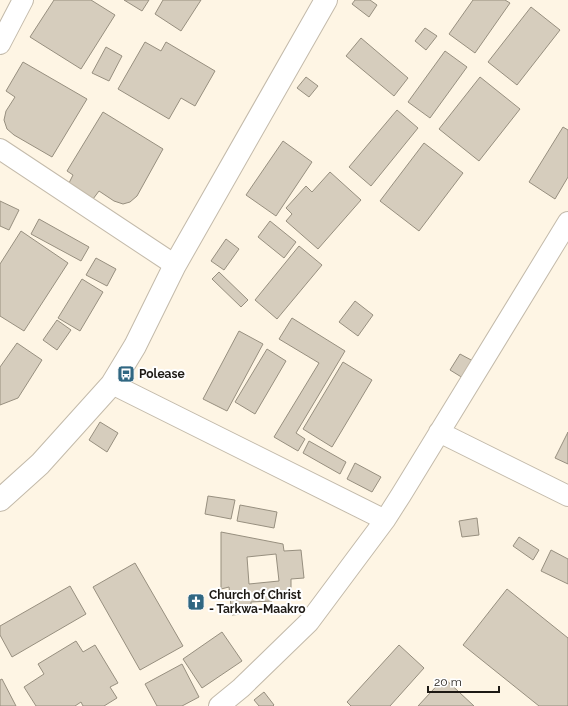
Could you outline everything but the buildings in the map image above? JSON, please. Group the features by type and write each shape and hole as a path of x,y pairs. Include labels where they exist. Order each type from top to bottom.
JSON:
{"street":[{"path":"0,44 23,0"},
{"path":"0,500 40,464 112,384 135,346 175,265 326,0"},
{"path":"0,149 175,265"},
{"path":"218,706 241,688 309,622 385,520 568,222"},
{"path":"112,384 385,520"},
{"path":"439,432 568,496"}],"place":[{"name":"Polease","path":"126,374"},
{"name":"Church of Christ - Tarkwa-Maakro","path":"196,602"}]}
